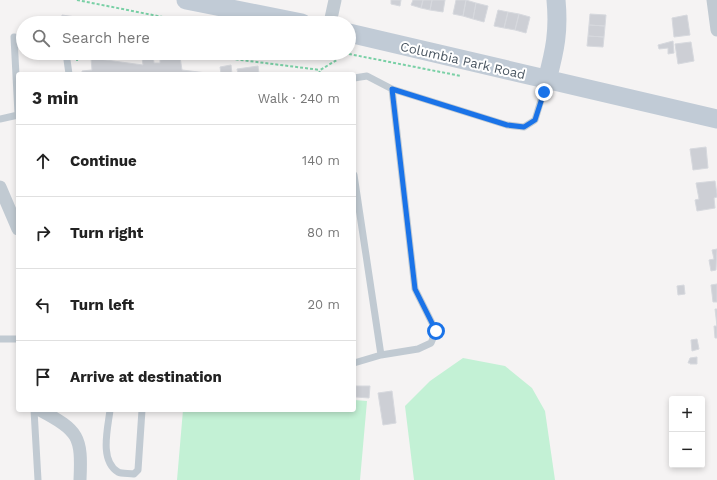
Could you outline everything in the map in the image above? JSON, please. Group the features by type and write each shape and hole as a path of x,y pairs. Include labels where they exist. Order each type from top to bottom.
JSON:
{"street":[{"path":"186,0 267,16"},
{"path":"332,16 335,0"},
{"path":"548,80 556,45 558,23 556,0"},
{"path":"713,0 717,30"},
{"name":"Columbia Park Road","path":"356,35 717,119"},
{"path":"0,187 16,223"},
{"path":"44,412 63,422 75,434 80,446 80,480"}],"lane":[{"path":"16,37 14,37 16,76"},
{"path":"67,60 69,72"},
{"path":"356,78 367,76 392,89 507,125 524,127 535,120 548,80"},
{"path":"356,362 381,355 418,349 431,343 436,331 415,289 392,89"},
{"path":"0,119 16,115"},
{"path":"356,188 381,355"},
{"path":"0,339 16,339"},
{"path":"34,412 38,480"},
{"path":"110,412 106,453 110,463 119,472 134,474 138,470 142,412"}],"path":[{"path":"77,0 158,16"},
{"path":"356,55 467,77"},
{"path":"241,60 320,70 337,60"}],"green space":[{"path":"463,358 505,366 532,388 545,411 555,480 414,480 405,406 430,381"},
{"path":"356,400 367,401 360,480 177,480 183,412 356,412"}],"building":[{"path":"391,0 401,0 400,6 391,4"},
{"path":"413,0 423,0 421,8 411,5"},
{"path":"423,0 432,0 430,10 421,8"},
{"path":"432,0 445,0 443,12 430,10"},
{"path":"456,0 466,0 463,16 453,14"},
{"path":"466,0 476,3 473,19 463,16"},
{"path":"476,3 488,6 484,22 473,19"},
{"path":"498,10 508,12 504,28 494,26"},
{"path":"508,12 519,14 515,30 504,28"},
{"path":"519,14 530,17 526,33 515,30"},
{"path":"590,14 606,15 605,26 589,25"},
{"path":"687,15 690,35 674,37 672,18"},
{"path":"589,25 605,26 604,37 588,36"},
{"path":"588,36 604,37 603,47 587,46"},
{"path":"673,41 674,53 668,54 668,48 659,49 658,45"},
{"path":"691,42 694,61 678,64 675,44"},
{"path":"91,60 106,60 143,65 142,60 154,60 154,63 160,63 160,60 180,60 182,70 198,72 82,72 92,70"},
{"path":"231,65 232,72 221,72 220,67"},
{"path":"258,66 259,72 238,72 237,69"},
{"path":"706,147 708,168 693,170 690,149"},
{"path":"715,181 717,197 714,198 715,208 697,211 695,200 699,199 696,183"},
{"path":"717,249 716,270 711,271 709,260 714,259 712,250"},
{"path":"717,284 717,302 713,302 711,285"},
{"path":"684,285 685,294 678,295 677,286"},
{"path":"715,309 717,309 717,326"},
{"path":"714,326 717,326 717,338 715,338"},
{"path":"697,339 699,349 692,351 691,340"},
{"path":"697,357 697,364 688,363 690,358"},
{"path":"356,386 370,386 369,398 356,397"},
{"path":"392,391 396,423 383,425 378,393"}],"route":[{"path":"436,331 415,289 392,89 507,125 524,127 535,120 544,92"}]}
